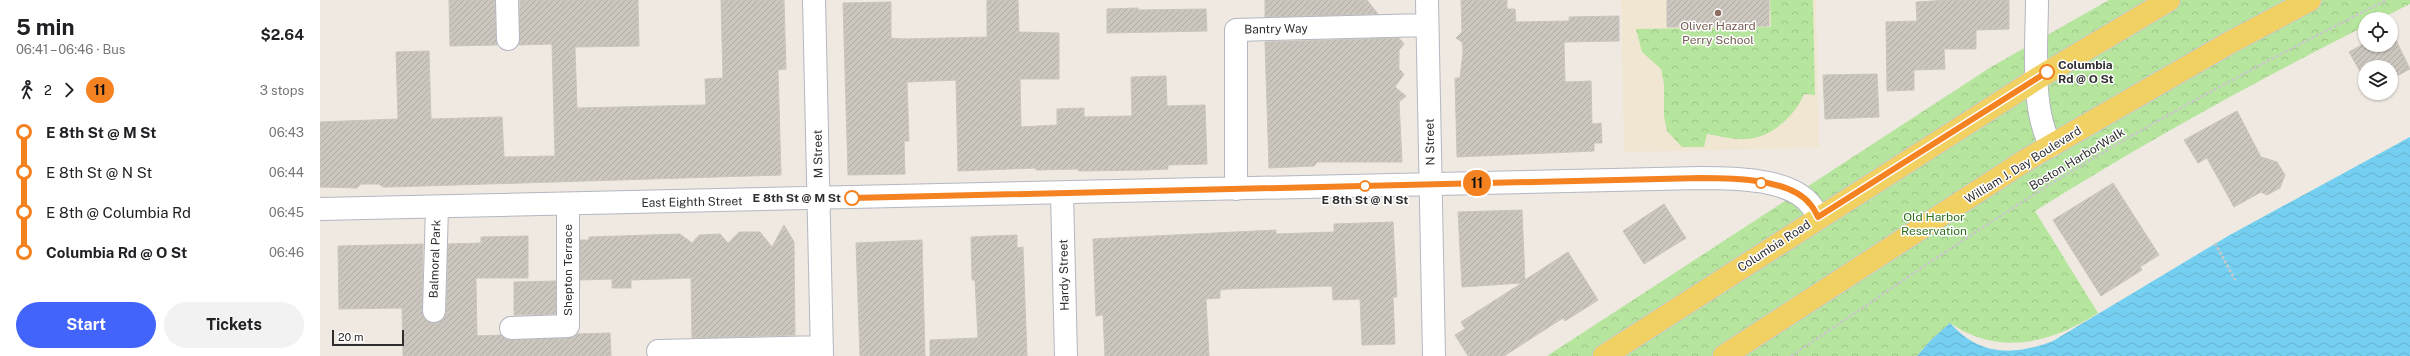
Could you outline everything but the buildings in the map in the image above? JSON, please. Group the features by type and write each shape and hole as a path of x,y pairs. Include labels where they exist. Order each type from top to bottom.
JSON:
{"main road":[{"name":"Columbia Road","path":"1604,356 1818,217 2038,78 2169,0"},
{"name":"William J. Day Boulevard","path":"1724,356 2051,146 2229,43 2310,0"}],"street":[{"path":"507,0 508,39"},
{"name":"M Street","path":"814,0 822,352"},
{"name":"N Street","path":"1427,0 1434,356"},
{"path":"2037,0 2039,116 2051,146"},
{"name":"Bantry Way","path":"1236,189 1236,30 1427,25"},
{"name":"East Eighth Street","path":"320,209 1062,194 1700,178 1740,179 1772,185 1793,192 1811,204 1818,217"},
{"name":"Hardy Street","path":"1062,194 1066,356"},
{"name":"Shepton Terrace","path":"511,328 568,326 568,204"},
{"name":"Balmoral Park","path":"434,311 437,207"},
{"path":"658,351 822,352"}],"path":[{"name":"Boston HarborWalk","path":"1791,356 2011,210 2091,160 2226,85 2387,0"},
{"path":"2215,243 2235,280"}],"shaded area":[{"path":"1621,0 1816,0 1819,148 1624,152"}],"green space":[{"path":"1770,0 1813,0 1815,95 1804,94 1795,110 1789,117 1774,130 1765,134 1742,139 1707,134 1704,147 1682,147 1667,131 1664,116 1664,84 1661,69 1642,52 1636,29 1771,27"},
{"name":"Old Harbor Reservation","path":"2109,0 2410,0 2410,4 2394,12 2358,12 2358,30 2198,115 2075,186 2035,211 2098,313 2080,324 2061,332 2024,342 2005,343 1987,340 1968,333 1950,323 1930,341 1917,356 1547,356 1991,67"}],"water":[{"path":"2410,137 2410,356 1917,356 1930,341 1950,323 1961,334 1973,342 1998,350 2011,351 2024,349 2053,341 2228,236"}],"bus line":[{"name":"11","path":"852,198 1719,178 1740,179 1778,186 1804,198 1811,204 1818,217 2047,72"}],"place":[{"name":"Oliver Hazard Perry School","path":"1718,13"},
{"name":"Columbia Rd @ O St","path":"2047,72"},
{"name":"E 8th St @ N St","path":"1365,186"},
{"name":"E 8th St @ M St","path":"852,198"}]}
